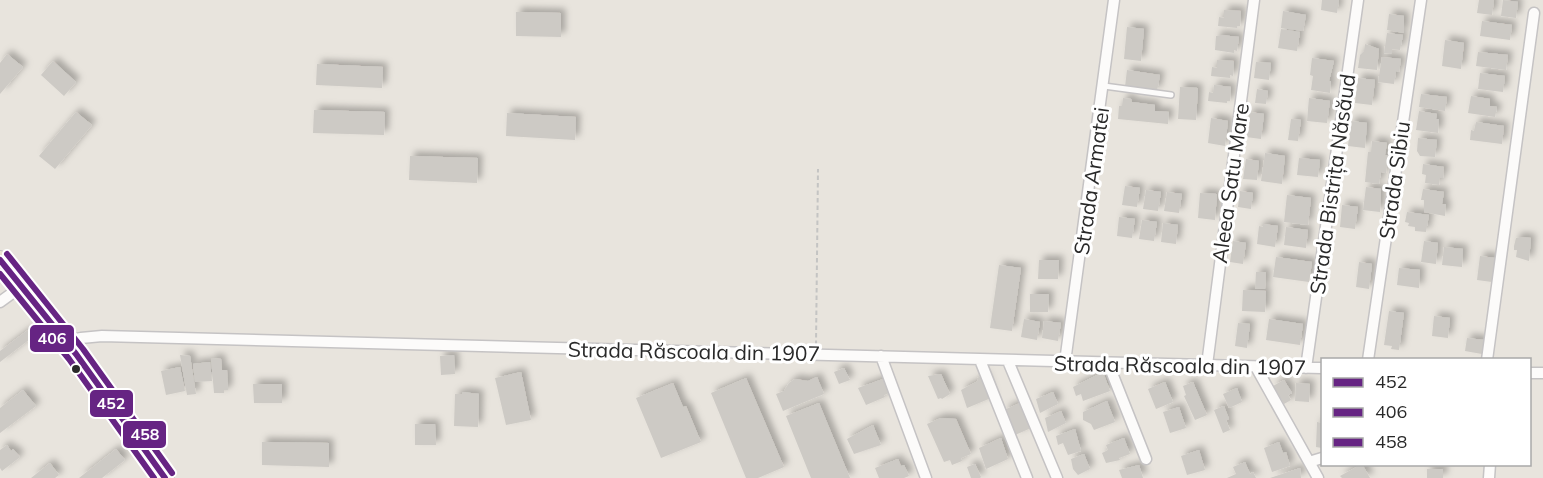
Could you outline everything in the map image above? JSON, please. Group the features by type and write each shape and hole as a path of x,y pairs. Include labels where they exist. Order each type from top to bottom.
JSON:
{"main road":[{"path":"0,260 66,341 165,478"}],"street":[{"name":"Strada Armatei","path":"1065,362 1114,0"},
{"name":"Aleea Satu Mare","path":"1207,365 1254,0"},
{"name":"Strada Bistrița Năsăud","path":"1306,368 1358,0"},
{"name":"Strada Sibiu","path":"1368,358 1421,0"},
{"path":"1487,358 1534,13"},
{"path":"0,302 22,286"},
{"name":"Strada Răscoala din 1907","path":"66,341 102,336 1321,368"},
{"path":"881,356 926,478"},
{"path":"980,360 1027,478"},
{"path":"1008,361 1057,478"},
{"path":"1108,363 1146,459"},
{"path":"1256,367 1318,478"},
{"path":"1308,462 1321,459"}],"lane":[{"path":"1104,86 1171,95"}],"path":[{"path":"816,354 818,169"}],"building":[{"path":"1322,0 1339,0 1337,13 1321,10"},
{"path":"1479,0 1494,0 1492,15 1477,13"},
{"path":"1503,0 1518,2 1516,18 1501,16"},
{"path":"1224,10 1241,11 1240,26 1237,28 1218,26 1219,17 1224,18"},
{"path":"1283,11 1306,15 1303,31 1281,28"},
{"path":"516,12 561,13 561,37 516,36"},
{"path":"1389,14 1404,16 1404,33 1387,30"},
{"path":"1482,21 1512,25 1510,40 1480,36"},
{"path":"1127,27 1144,29 1141,61 1124,59"},
{"path":"1281,29 1300,32 1297,51 1278,48"},
{"path":"1387,33 1403,35 1400,50 1392,49 1392,54 1384,53"},
{"path":"1216,36 1239,37 1237,51 1234,50 1234,53 1215,50"},
{"path":"1445,40 1464,43 1461,69 1442,66"},
{"path":"1365,44 1379,49 1377,70 1358,68"},
{"path":"1478,52 1508,55 1506,70 1476,66"},
{"path":"7,54 23,67 0,94 0,63"},
{"path":"1382,57 1401,59 1394,84 1378,82"},
{"path":"1312,58 1334,61 1329,81 1331,81 1330,93 1311,90"},
{"path":"1217,60 1234,61 1233,76 1230,75 1230,78 1211,76 1212,67 1217,68"},
{"path":"53,61 76,82 64,96 41,75"},
{"path":"1256,62 1271,63 1269,80 1254,78"},
{"path":"317,64 383,67 382,88 316,85"},
{"path":"1127,70 1160,75 1157,91 1125,87"},
{"path":"1480,73 1505,76 1503,92 1478,89"},
{"path":"1358,78 1375,80 1372,105 1355,103"},
{"path":"1214,85 1231,87 1230,101 1227,103 1208,101 1209,92 1213,93"},
{"path":"1180,87 1198,88 1196,120 1178,119"},
{"path":"1257,89 1268,91 1266,104 1255,103"},
{"path":"1421,94 1447,97 1445,111 1419,107"},
{"path":"1471,96 1490,99 1490,106 1497,107 1495,117 1468,113"},
{"path":"1123,98 1131,99 1132,102 1155,105 1155,111 1169,112 1168,124 1118,119 1119,106 1122,106"},
{"path":"1309,98 1330,101 1327,123 1307,121"},
{"path":"314,110 385,112 384,135 313,133"},
{"path":"1419,111 1437,114 1438,133 1416,130"},
{"path":"76,112 92,125 55,169 39,156"},
{"path":"1249,112 1264,114 1261,139 1246,137"},
{"path":"507,113 576,117 575,140 506,136"},
{"path":"1211,118 1228,121 1225,146 1208,143"},
{"path":"1291,119 1301,120 1298,141 1288,140"},
{"path":"1351,121 1367,123 1365,148 1348,146"},
{"path":"1476,122 1504,126 1502,144 1470,140 1471,130 1474,131"},
{"path":"1418,138 1437,140 1435,157 1420,156 1417,151"},
{"path":"1372,141 1387,143 1386,173 1381,172 1379,184 1365,182 1368,152 1371,152"},
{"path":"1265,153 1285,156 1282,184 1261,181"},
{"path":"410,156 478,158 477,183 409,180"},
{"path":"1299,158 1320,160 1318,177 1297,175"},
{"path":"1246,159 1259,161 1257,180 1243,179"},
{"path":"1423,164 1444,167 1443,178 1440,178 1439,185 1425,183 1426,175 1422,174"},
{"path":"1125,186 1140,188 1137,207 1122,205"},
{"path":"1366,187 1381,189 1380,212 1363,210"},
{"path":"1423,189 1444,192 1442,204 1446,204 1445,216 1424,212 1424,200 1421,200"},
{"path":"1146,190 1161,192 1158,211 1143,209"},
{"path":"1240,191 1253,193 1251,209 1238,207"},
{"path":"1167,192 1182,194 1179,213 1164,211"},
{"path":"1200,193 1217,194 1215,220 1198,218"},
{"path":"1287,195 1311,198 1308,225 1284,222"},
{"path":"1342,205 1358,207 1355,229 1340,227"},
{"path":"1407,212 1429,215 1426,232 1415,231 1415,227 1408,226 1409,223 1405,222"},
{"path":"1119,217 1135,219 1132,238 1117,236"},
{"path":"1142,220 1157,222 1154,241 1139,239"},
{"path":"1163,223 1178,225 1176,244 1161,242"},
{"path":"1263,224 1278,226 1275,247 1257,244 1259,226 1263,227"},
{"path":"1286,227 1308,230 1306,248 1284,245"},
{"path":"1516,238 1531,238 1529,261 1516,257 1517,250 1514,250 1514,246"},
{"path":"1233,241 1246,243 1243,264 1230,262"},
{"path":"1424,241 1438,243 1436,264 1421,262"},
{"path":"1444,247 1463,249 1462,267 1442,265"},
{"path":"1480,256 1495,258 1492,282 1477,280"},
{"path":"1276,257 1312,262 1309,282 1273,277"},
{"path":"1039,260 1059,260 1058,279 1038,279"},
{"path":"1359,262 1372,264 1369,289 1356,287"},
{"path":"999,265 1021,268 1012,331 990,328"},
{"path":"1399,268 1420,270 1419,288 1397,285"},
{"path":"1256,272 1266,272 1265,289 1255,289"},
{"path":"1243,290 1266,291 1265,312 1242,311"},
{"path":"1030,294 1049,294 1048,312 1030,312"},
{"path":"1389,311 1404,313 1399,350 1384,345"},
{"path":"1434,316 1450,318 1448,338 1432,336"},
{"path":"1024,319 1040,322 1037,340 1021,337"},
{"path":"1269,319 1303,324 1300,345 1266,340"},
{"path":"1044,321 1061,323 1058,341 1042,338"},
{"path":"1238,323 1250,324 1247,348 1235,346"},
{"path":"28,330 32,335 30,339 0,362 0,351"},
{"path":"1467,338 1484,340 1482,354 1465,351"},
{"path":"180,355 190,356 196,394 187,395"},
{"path":"454,355 455,374 441,375 440,356"},
{"path":"211,358 221,359 222,370 227,370 228,390 224,390 224,393 214,393"},
{"path":"210,362 212,381 195,382 193,364"},
{"path":"180,367 185,391 166,395 161,371"},
{"path":"844,368 850,380 839,384 834,372"},
{"path":"521,372 531,420 506,425 495,378"},
{"path":"1103,372 1110,391 1083,401 1081,394 1076,396 1073,387"},
{"path":"941,374 950,394 938,399 928,376"},
{"path":"984,375 991,398 967,408 961,390"},
{"path":"817,377 824,394 783,411 776,394 784,391 795,379 808,381"},
{"path":"746,378 784,467 758,478 746,478 711,393"},
{"path":"883,379 889,393 866,405 858,388"},
{"path":"1284,380 1292,393 1288,395 1291,400 1284,404 1273,386"},
{"path":"1165,382 1173,402 1156,409 1148,389"},
{"path":"1193,382 1207,415 1195,420 1184,396 1186,395 1183,386"},
{"path":"673,383 683,407 686,406 701,442 661,458 636,398"},
{"path":"1296,383 1310,384 1309,402 1295,401"},
{"path":"253,384 282,384 282,403 254,403"},
{"path":"1237,388 1242,402 1229,408 1223,394"},
{"path":"23,390 36,406 0,433 0,408"},
{"path":"462,392 479,394 478,427 454,426 455,394 462,394"},
{"path":"1053,392 1058,404 1040,413 1036,399"},
{"path":"1107,401 1115,422 1094,430 1091,424 1083,420 1083,412"},
{"path":"819,403 850,478 811,478 786,416"},
{"path":"1020,403 1031,428 1015,435 1004,410"},
{"path":"1224,406 1230,430 1223,433 1214,410"},
{"path":"1179,407 1186,428 1170,433 1163,412"},
{"path":"1061,411 1066,423 1048,432 1045,418"},
{"path":"941,418 956,419 971,454 952,465 950,460 944,462 927,424"},
{"path":"1317,422 1321,423 1321,448 1316,447"},
{"path":"415,424 435,424 436,445 415,445"},
{"path":"873,425 881,445 854,454 847,439"},
{"path":"1075,429 1081,451 1068,455 1063,443 1058,445 1056,436"},
{"path":"1001,438 1008,459 986,469 979,448"},
{"path":"1124,438 1130,454 1119,458 1120,460 1106,463 1102,453 1108,450 1106,445"},
{"path":"262,442 329,443 329,467 262,465"},
{"path":"1279,442 1283,453 1286,452 1290,466 1272,472 1264,448"},
{"path":"7,445 20,457 2,471 0,450"},
{"path":"116,449 125,460 102,478 79,478"},
{"path":"1199,450 1205,470 1187,475 1181,456"},
{"path":"1084,454 1090,469 1078,475 1073,469 1071,459"},
{"path":"898,459 909,476 879,478 875,468"},
{"path":"1245,462 1250,474 1253,472 1256,478 1227,478 1236,474 1233,467"},
{"path":"50,463 59,475 55,478 31,478"},
{"path":"975,464 980,478 971,478 967,467"},
{"path":"1139,465 1143,478 1122,478 1119,470"},
{"path":"1358,466 1363,466 1370,478 1342,478 1340,476"},
{"path":"1300,468 1301,478 1270,478"},
{"path":"1427,469 1443,469 1443,478 1427,478"}],"transit line":[{"name":"458","path":"7,254 83,349 172,473"},
{"name":"452","path":"0,260 76,354 165,478"},
{"name":"406","path":"0,274 69,359 154,478"}]}
